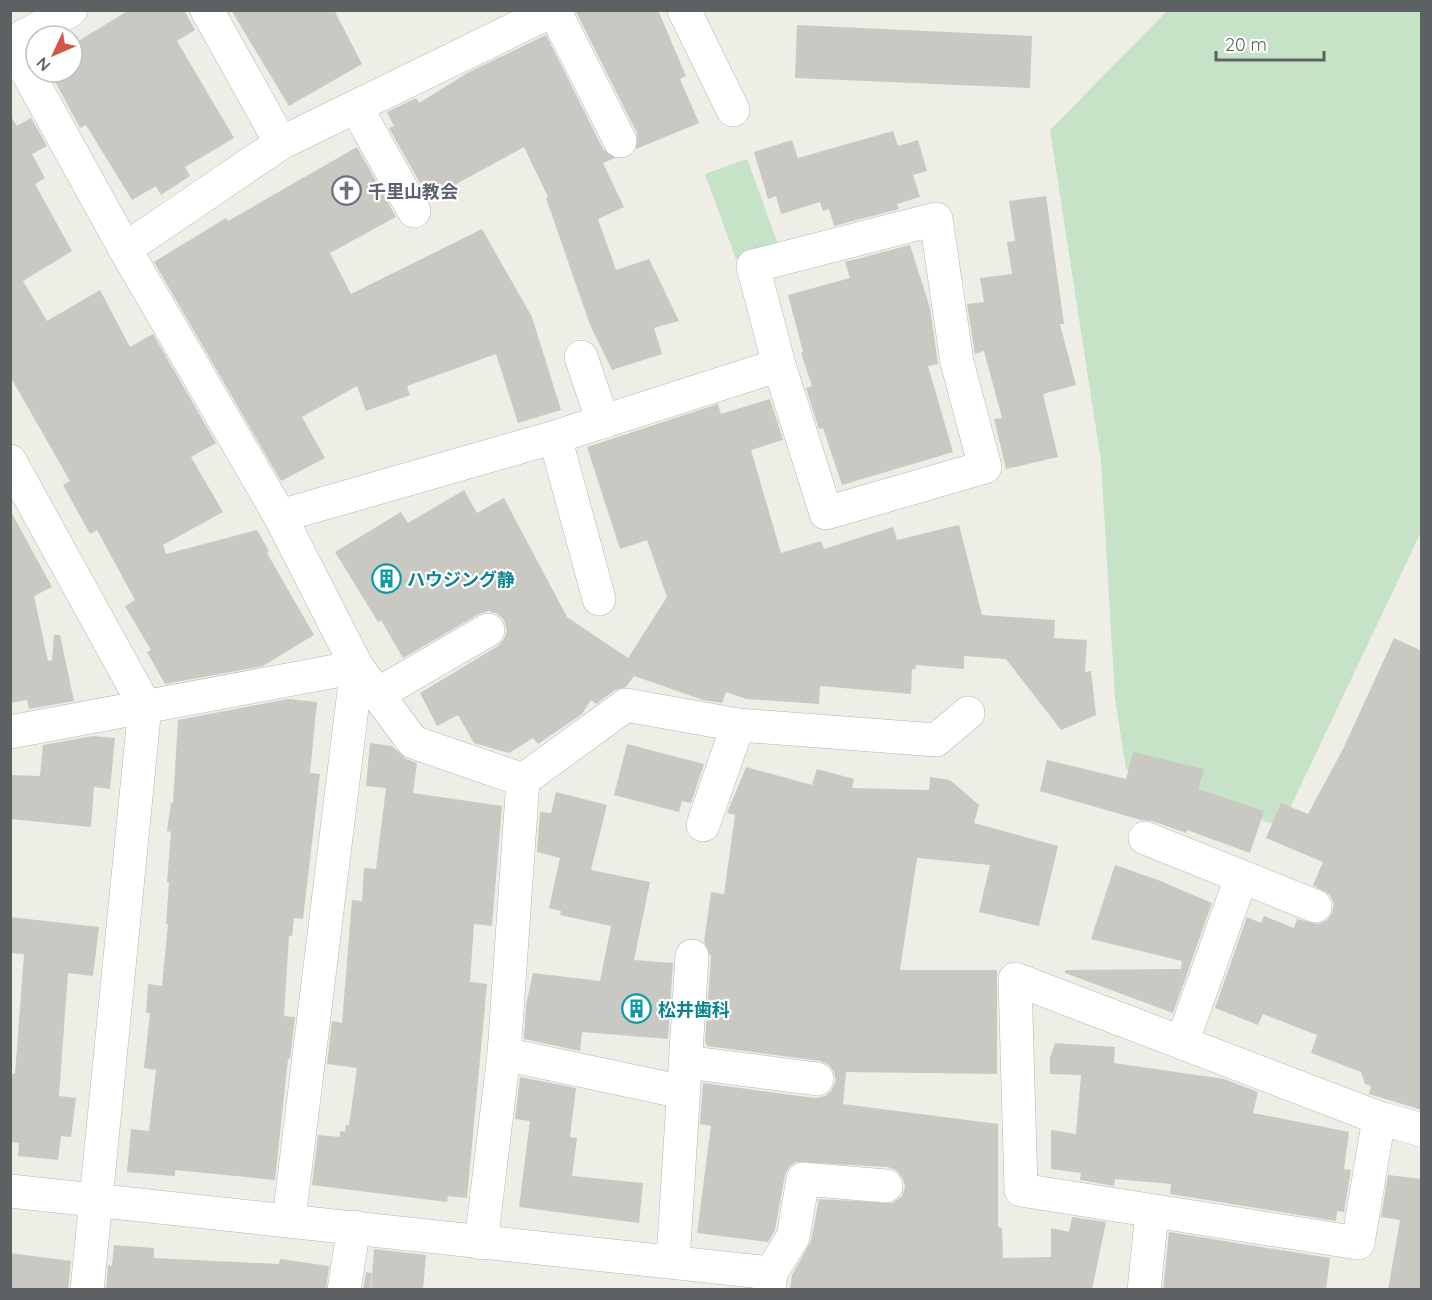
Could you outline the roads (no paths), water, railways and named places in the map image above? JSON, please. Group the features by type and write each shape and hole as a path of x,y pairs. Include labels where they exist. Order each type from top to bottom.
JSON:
{"street":[{"path":"72,10 11,43 125,249 280,516 357,667 413,742 523,780"},
{"path":"207,10 281,143"},
{"path":"125,249 281,143 554,10 620,141"},
{"path":"684,10 733,110"},
{"path":"356,107 414,211"},
{"path":"936,219 957,362 985,467 826,513 779,365 753,266 936,219"},
{"path":"581,357 603,422"},
{"path":"280,516 555,437 779,365"},
{"path":"555,437 599,599"},
{"path":"10,461 145,706 87,1290"},
{"path":"378,694 488,630"},
{"path":"10,732 357,667"},
{"path":"289,1220 357,667"},
{"path":"481,1243 504,1054 523,780 626,705 738,725 936,740 968,713"},
{"path":"703,825 738,725"},
{"path":"1145,838 1315,906"},
{"path":"1182,1043 1241,878"},
{"path":"673,1261 692,956"},
{"path":"1379,1118 1358,1243 1021,1190 1015,979 1379,1118 1422,1130"},
{"path":"504,1054 684,1077 817,1079"},
{"path":"10,1191 354,1227 481,1243 673,1261 770,1281 793,1237 803,1179 886,1186"},
{"path":"1143,1290 1152,1212"},
{"path":"344,1290 354,1227"}],"place":[{"name":"千里山教会","path":"347,191"},
{"name":"ハウジング静","path":"386,579"},
{"name":"松井歯科","path":"637,1009"}]}
